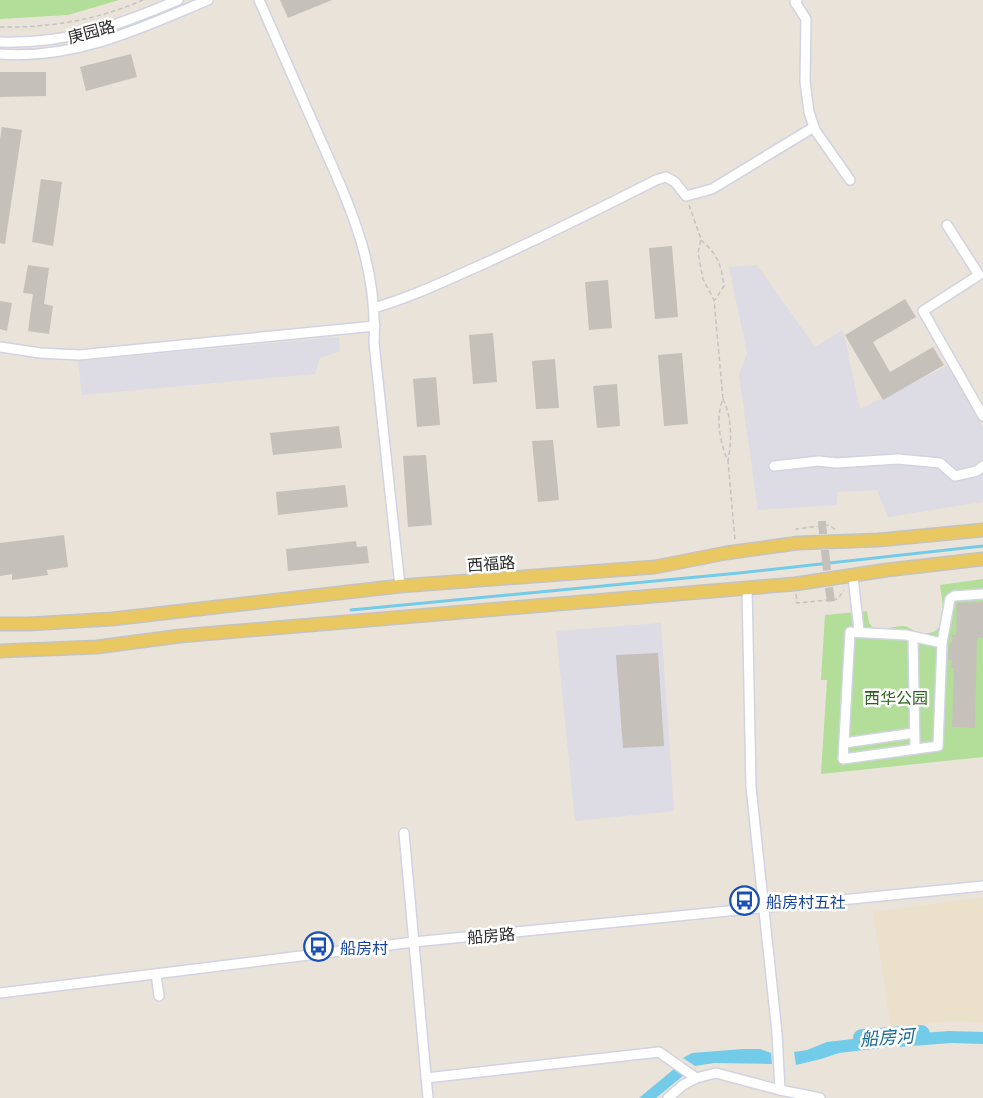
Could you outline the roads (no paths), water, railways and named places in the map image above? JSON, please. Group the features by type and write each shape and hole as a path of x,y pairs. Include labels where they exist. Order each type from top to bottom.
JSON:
{"main road":[{"name":"西福路","path":"0,624 112,619 400,586 655,567 798,543 879,540 983,530"},
{"path":"0,651 97,647 180,636 804,583 983,559"}],"street":[{"name":"庚园路","path":"0,42 50,41 83,35 128,21 178,0"},
{"path":"0,54 37,55 92,45 130,33 208,0"},
{"path":"259,0 359,229 366,256 374,308 374,343 400,586"},
{"path":"797,0 795,2 806,19 805,81 809,112 814,127 850,180"},
{"path":"374,308 431,288 536,241 656,180 666,177 675,182 686,196 712,189 814,127"},
{"path":"947,225 980,274 923,311 983,416"},
{"path":"0,347 40,353 79,355 375,326"},
{"path":"774,466 819,461 836,463 898,459 940,463 955,476 977,471 983,466"},
{"path":"853,576 859,631"},
{"path":"747,587 751,787 778,1041 780,1090"},
{"path":"942,643 906,635 850,632 843,759 938,746 942,643 950,599 954,596 983,594"},
{"path":"913,638 915,749"},
{"path":"844,743 914,733"},
{"path":"405,833 428,1098"},
{"name":"船房路","path":"0,993 414,942 983,886"},
{"path":"156,974 159,996"},
{"path":"426,1078 660,1052 696,1078"},
{"path":"668,1098 683,1085 696,1078 716,1073 820,1098"}],"water":[{"path":"949,1031 983,1032 983,1044 952,1043 898,1047 897,1035"},
{"path":"887,1035 889,1047 839,1053 796,1065 794,1052 807,1050 827,1042"},
{"path":"760,1049 771,1053 772,1064 714,1063 695,1066 683,1058 692,1053"},
{"path":"674,1069 684,1075 656,1098 639,1098"}],"waterway":[{"path":"351,610 739,573 983,546"},
{"name":"船房河","path":"862,1038 921,1034"}],"place":[{"name":"船房村五社","path":"745,901"},
{"name":"船房村","path":"319,947"}],"park label":[{"name":"西华公园","path":"896,697"}]}
